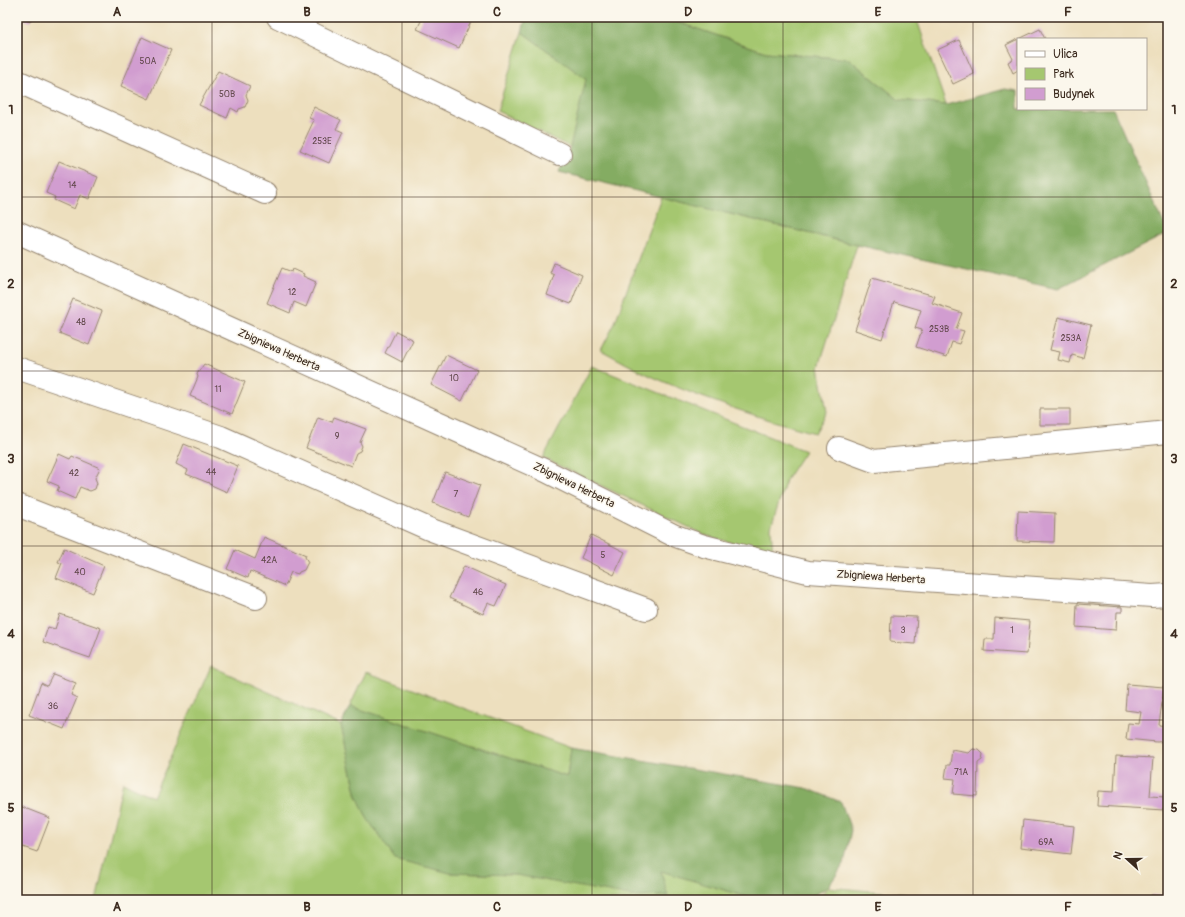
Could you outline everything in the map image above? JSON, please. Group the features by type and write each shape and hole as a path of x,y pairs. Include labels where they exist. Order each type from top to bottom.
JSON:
{"street":[{"path":"278,17 560,154"},
{"path":"17,81 265,194"},
{"name":"Zbigniewa Herberta","path":"17,232 539,468 673,535 704,546 808,572 1121,594 1168,595"},
{"path":"17,368 221,437 429,528 646,609"},
{"path":"839,448 874,461 1168,432"},
{"path":"17,505 256,598"}],"green space":[{"path":"526,17 662,17 766,52 849,59 899,100 946,105 1005,89 1017,91 1017,110 1113,110 1168,233 1058,289 857,245 559,172 570,147 586,79 522,32"},
{"path":"662,17 916,17 946,105 899,100 849,59 766,52"},
{"path":"522,32 587,79 570,147 497,111"},
{"path":"661,197 857,245 819,367 827,412 815,433 753,415 713,401 646,374 601,350 614,325"},
{"path":"592,366 805,451 786,480 771,527 773,555 705,535 543,458"},
{"path":"211,666 341,725 357,796 450,873 516,875 661,870 757,900 96,900 123,782 153,797"},
{"path":"366,672 571,748 567,777 350,706"},
{"path":"350,706 567,777 571,748 806,788 841,802 851,830 844,864 828,887 805,900 757,900 661,871 668,896 636,897 516,875 450,873 395,859 367,818 357,796 341,725"},
{"path":"828,887 933,897 933,900 817,900"}],"building":[{"path":"20,17 33,17 30,22"},
{"path":"423,17 473,17 459,48 417,29"},
{"path":"1040,29 1044,38 1021,38"},
{"path":"142,37 171,50 149,99 121,86"},
{"path":"959,40 974,74 953,84 937,50"},
{"path":"1017,40 1017,71 1013,73 1008,62 1013,59 1006,45"},
{"path":"218,71 250,86 246,95 248,100 245,107 239,109 238,112 231,108 227,118 199,105"},
{"path":"314,107 341,120 336,129 343,132 329,163 300,150 314,120 309,118"},
{"path":"59,161 98,177 89,199 80,195 74,209 54,200 55,197 46,193"},
{"path":"554,263 582,275 571,304 547,295 554,275 550,273"},
{"path":"282,268 292,272 293,269 316,282 306,307 294,302 290,313 267,303"},
{"path":"872,278 935,296 932,303 962,313 956,329 964,331 959,344 952,342 947,357 916,347 922,330 915,328 921,310 894,302 882,339 855,330"},
{"path":"73,299 102,311 89,345 59,333"},
{"path":"1058,317 1091,325 1083,358 1072,355 1070,363 1058,360 1060,352 1050,350"},
{"path":"396,331 413,340 402,362 385,353"},
{"path":"446,355 477,370 462,401 431,385"},
{"path":"204,364 245,382 232,414 190,396 198,377 197,374"},
{"path":"1040,409 1070,409 1070,425 1040,425"},
{"path":"318,417 332,422 334,417 366,429 360,442 362,446 360,451 356,453 351,466 306,448"},
{"path":"184,444 238,466 227,492 186,474 188,470 176,464"},
{"path":"59,454 70,459 72,456 100,468 95,478 97,483 95,489 90,491 80,487 75,499 57,491 59,486 47,481"},
{"path":"445,472 480,485 468,517 433,503"},
{"path":"1018,511 1055,513 1054,542 1017,541"},
{"path":"591,535 625,552 614,575 581,558"},
{"path":"264,537 306,555 305,557 308,562 304,570 298,574 291,572 285,586 250,571 248,578 227,569 235,550 255,559"},
{"path":"64,548 104,566 93,593 56,578 62,563 58,562"},
{"path":"464,566 506,585 496,606 488,603 483,614 449,598"},
{"path":"1077,604 1122,607 1122,612 1117,612 1116,630 1076,627"},
{"path":"60,614 101,628 90,658 43,642 48,627 55,629"},
{"path":"891,616 917,617 915,644 890,642"},
{"path":"995,618 1030,621 1027,654 984,651 985,639 994,639"},
{"path":"53,674 76,683 71,695 77,698 64,729 29,715 41,683 47,686"},
{"path":"1127,684 1164,687 1159,725 1168,726 1167,741 1157,742 1126,739 1128,723 1139,724 1141,712 1125,710"},
{"path":"973,749 979,750 983,754 982,760 978,763 977,796 953,794 955,779 945,778 947,765 950,765 952,750 969,753"},
{"path":"1116,756 1153,758 1150,796 1165,797 1164,810 1097,806 1098,791 1114,792"},
{"path":"22,807 50,818 37,852 17,845 17,819"},
{"path":"1023,820 1074,826 1071,854 1020,848"},
{"path":"1151,895 1168,897 1168,900 1151,900"}],"waterway":[{"path":"1164,17 1168,19"}]}
